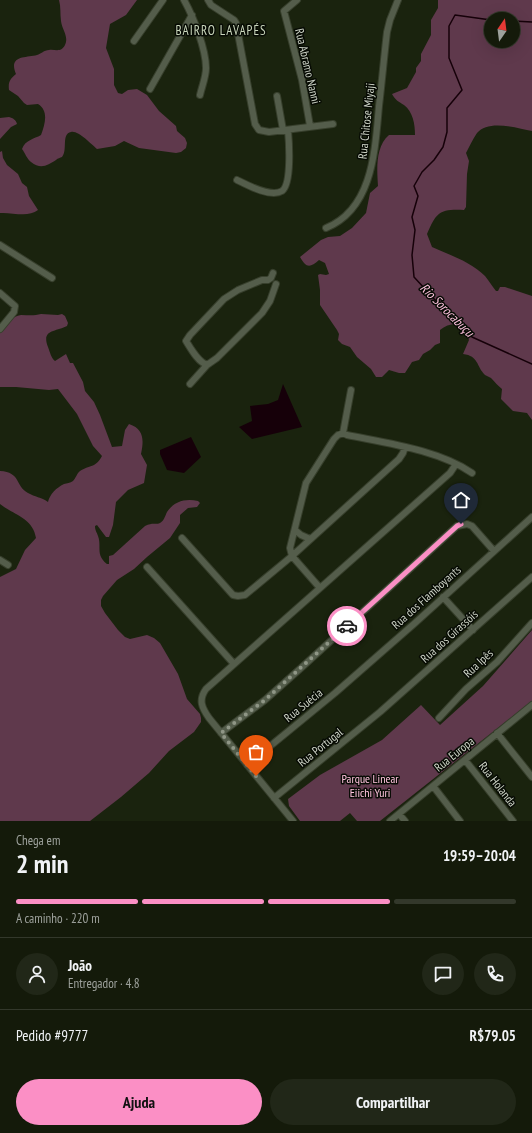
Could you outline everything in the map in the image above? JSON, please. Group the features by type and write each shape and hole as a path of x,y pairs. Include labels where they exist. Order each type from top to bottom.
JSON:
{"street":[{"path":"134,41 163,0"},
{"path":"184,0 197,29 205,62 206,69 200,95"},
{"path":"208,0 211,5 234,20 236,23 252,113 257,128 260,132 333,124"},
{"name":"Rua Abramo Nanni","path":"297,0 284,11 301,75 310,126"},
{"name":"Rua Chitose Miyaji","path":"326,228 336,224 349,212 361,195 369,177 374,156 387,32 398,0"},
{"path":"150,89 192,15"},
{"path":"237,180 250,187 272,193 281,192 284,189 288,176 289,141 277,96"},
{"path":"0,245 52,278"},
{"path":"207,365 202,364 186,341 190,335 224,299 238,290 262,280 268,280 271,278 273,273"},
{"path":"190,384 207,365 217,358 262,313 270,301 276,284"},
{"path":"0,293 15,306 14,312 0,329"},
{"path":"343,433 351,390"},
{"path":"320,588 292,556 290,548 306,483 338,435 343,433 405,447 456,464 472,473"},
{"path":"182,538 233,595 238,596 247,594 292,556 399,459 405,447"},
{"path":"294,821 202,709 202,695 206,689 450,473 456,464"},
{"name":"Rua dos Flamboyants","path":"335,693 532,517"},
{"path":"221,733 265,700 457,526 467,524 472,526 494,551"},
{"path":"294,530 310,539"},
{"path":"0,560 8,565"},
{"path":"148,567 234,664"},
{"name":"Rua dos Girassóis","path":"380,712 532,577"},
{"path":"443,597 473,630"},
{"name":"Rua Ipês","path":"438,718 466,689 497,662 532,623"},
{"name":"Rua Suécia","path":"247,765 335,693"},
{"name":"Rua Europa","path":"390,821 531,707"},
{"name":"Rua Portugal","path":"274,798 380,712"},
{"path":"497,733 532,777"},
{"name":"Rua Holanda","path":"465,760 513,821"},
{"path":"433,786 460,821"},
{"path":"399,814 405,821"}],"green space":[{"path":"59,0 137,0 126,15 110,24 106,48 114,69 114,85 118,93 122,94 128,90 137,89 147,95 159,111 176,126 177,131 185,138 187,143 186,148 181,152 176,153 139,148 124,141 115,146 97,149 81,135 71,132 66,136 65,150 62,157 44,166 38,166 27,158 22,149 23,146 27,142 41,135 45,122 45,114 44,110 38,104 27,105 24,103 18,96 9,90 9,83 16,74 14,63 16,60 23,57 37,55 47,50 60,50 65,45 66,36 61,21"},
{"path":"438,0 532,0 532,131 495,125 488,126 477,133 466,153 469,161 466,207 464,210 449,210 440,213 433,221 427,234 432,247 460,259 479,271 485,276 496,291 498,291 500,287 505,287 532,296 532,420 527,413 513,411 501,399 502,389 491,378 482,372 475,359 463,354 469,340 466,334 467,327 460,324 453,324 440,330 440,343 423,354 419,360 412,362 405,373 389,370 382,377 376,377 371,369 357,357 350,347 342,344 338,340 339,334 337,330 320,305 318,275 329,274 325,263 319,260 308,266 300,257 321,240 328,237 340,236 352,228 366,213 370,193 378,186 377,166 379,152 384,140 389,135 415,135 414,123 410,111 392,94 407,88 416,72 416,68 421,61 421,54 431,35 431,20 438,8"},
{"path":"9,117 14,119 17,124 11,127 0,139 0,118"},
{"path":"2,151 3,158 7,165 18,174 22,183 27,187 29,196 38,210 30,214 0,213 0,152"},
{"path":"62,314 65,316 68,323 67,326 51,332 46,337 50,353 55,361 66,354 70,363 73,363 83,382 85,391 94,402 112,447 122,446 125,430 129,424 138,429 142,436 141,454 147,465 144,483 128,490 116,502 113,525 109,537 106,537 97,525 95,526 99,540 100,554 103,561 109,564 109,556 113,555 145,526 150,524 158,524 161,522 173,505 185,500 198,501 200,503 197,507 188,508 180,515 180,523 170,538 134,569 117,580 103,596 101,606 118,630 125,637 130,639 147,635 160,643 178,674 187,699 200,714 201,722 194,732 169,751 149,773 90,821 0,821 0,577 16,569 25,550 36,538 34,531 27,521 0,504 0,471 11,474 15,477 24,490 48,502 50,496 56,489 73,481 79,472 97,463 102,456 93,446 77,414 58,389 49,390 0,387 0,330 15,317 21,315"},
{"name":"Parque Linear Eiichi Yuri","path":"532,630 532,701 380,821 357,821 350,813 340,821 300,821 289,806 288,799 320,775 382,740 421,705 440,725 483,686"}],"shaded area":[{"path":"283,384 302,427 252,439 239,427 252,421 250,406 268,404 278,400"},
{"path":"191,437 201,457 184,473 167,470 160,454 160,450"}],"waterway":[{"name":"Rio Sorocabuçu","path":"484,19 455,15 449,26 449,58 462,90 447,108 447,132 443,147 434,160 422,172 414,186 418,196 412,217 415,230 412,255 414,277 459,326 472,337 532,364"},
{"name":"Rio Sorocabuçu","path":"520,21 532,22"}],"way so far":[{"path":"256,776 221,733 265,700 347,626"}],"district":[{"name":"BAIRRO LAVAPÉS","path":"221,30"}],"route":[{"path":"347,626 461,524"}]}
